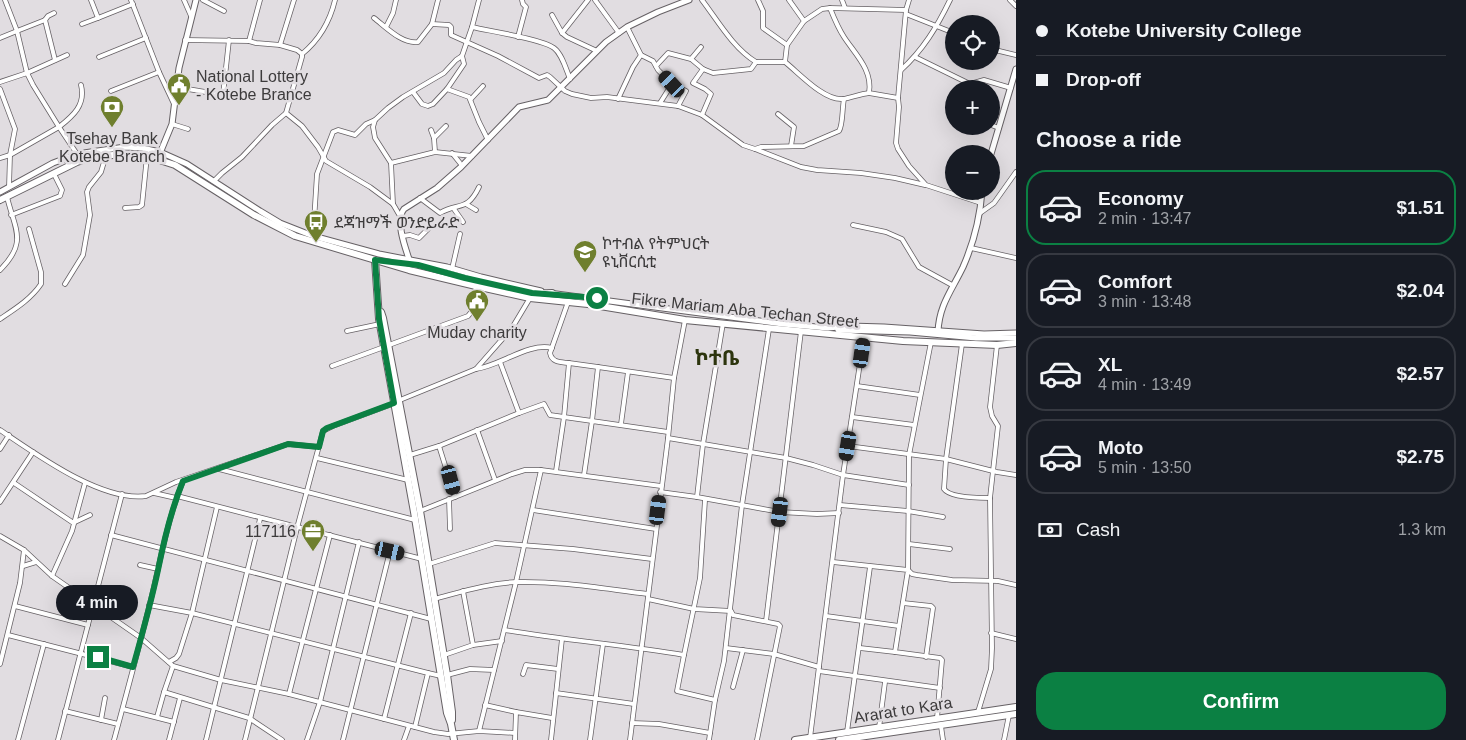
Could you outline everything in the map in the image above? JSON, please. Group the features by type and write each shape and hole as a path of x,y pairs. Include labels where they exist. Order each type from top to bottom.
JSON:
{"main road":[{"name":"Fikre Mariam Aba Techan Street","path":"0,200 77,162 124,154 159,155 268,223 409,270 530,298 685,320 769,329 962,344 997,345 1016,343"},
{"path":"444,676 431,619 394,382 380,324 378,261 395,261 418,265 532,293 552,293"},
{"path":"379,307 384,318 386,346"},
{"path":"828,334 837,328"},
{"path":"397,402 410,456 429,564 444,655 447,713 453,737"},
{"name":"Ararat to Kara","path":"795,740 848,732 878,734 937,718 1016,707"},
{"name":"Ararat to Kara","path":"839,740 1012,715"}],"street":[{"path":"5,0 17,31 27,73 77,154"},
{"path":"91,0 98,18"},
{"path":"184,0 191,16"},
{"path":"159,155 172,124 176,87 185,40 196,0"},
{"path":"203,0 224,11"},
{"path":"249,40 260,0"},
{"path":"280,46 294,0"},
{"path":"214,181 286,113 302,61 302,54 316,39 329,20 335,0"},
{"path":"386,27 393,13 396,0"},
{"path":"374,18 400,38 415,43 421,39 432,24 438,0"},
{"path":"413,92 422,104 428,106 448,89 464,64 462,56 479,0"},
{"path":"518,37 526,7 522,0"},
{"path":"562,33 588,0"},
{"path":"595,0 619,33"},
{"path":"400,216 404,209 446,181 488,140 518,107 548,100 562,88 597,50 627,27 689,0"},
{"path":"702,0 736,45 746,56 756,62 785,62 815,88 838,99 869,93 898,98"},
{"path":"758,0 763,10 763,28 787,45"},
{"path":"789,0 804,21"},
{"path":"842,0 844,8"},
{"path":"909,0 906,12 898,98 900,107 896,137 898,149 926,186"},
{"path":"901,70 915,57 937,26 950,0"},
{"path":"1010,0 1016,6"},
{"path":"82,24 132,2 159,72 175,106"},
{"path":"830,8 835,22 862,62 868,78 869,93"},
{"path":"785,62 787,45 804,21 822,9 844,8 906,12 945,29"},
{"path":"0,38 45,20 54,13"},
{"path":"552,15 562,33 597,50"},
{"path":"45,20 54,60"},
{"path":"432,24 449,25 451,27 451,35 539,78 547,75 550,76 568,93 591,98 678,106 702,115 754,150 801,167 895,178 981,203"},
{"path":"472,27 518,37 555,48 562,59 570,79"},
{"path":"627,27 641,55 652,60 672,84 686,91"},
{"path":"99,57 146,38"},
{"path":"185,40 249,40 256,43 297,50 302,54"},
{"path":"223,95 229,40"},
{"path":"691,59 701,47"},
{"path":"1000,51 1016,55"},
{"path":"656,66 668,53 691,59 703,70 712,73 746,71 752,69 756,62"},
{"path":"0,82 27,73 67,55"},
{"path":"618,99 633,67 641,55"},
{"path":"313,239 315,182 323,157 335,130 355,135 366,124 375,120 388,108 444,73 462,56"},
{"path":"915,57 970,84 984,80 1011,88"},
{"path":"1000,125 1016,69"},
{"path":"678,106 686,91 703,70"},
{"path":"111,91 159,72"},
{"path":"660,103 672,84"},
{"path":"693,84 711,94 702,115"},
{"path":"0,158 10,155 59,127 75,114 83,97 81,85"},
{"path":"471,99 483,86"},
{"path":"176,87 223,95 255,96"},
{"path":"0,89 15,129 10,155 9,187"},
{"path":"448,89 464,94 471,99 488,140"},
{"path":"754,150 804,146 838,132 841,127 844,99"},
{"path":"286,113 304,128 326,161 370,187 393,204 400,216 404,247 409,259"},
{"path":"778,114 794,127 791,146"},
{"path":"375,120 373,127 375,138 391,163 393,204"},
{"path":"172,124 188,129"},
{"path":"434,138 446,126"},
{"path":"431,130 434,138 435,152"},
{"path":"0,192 54,163 77,154 125,147 187,164 280,223 313,239 452,268 481,277 552,293 753,321 814,327 984,334 1016,333"},
{"path":"391,163 435,152 472,156"},
{"path":"452,153 460,164"},
{"path":"65,284 83,255 90,215 87,192 101,172 106,156"},
{"path":"126,208 139,208 142,205 148,156"},
{"path":"980,213 994,203 1016,172"},
{"path":"11,215 60,196 62,190 54,174"},
{"path":"420,198 440,213 466,204 475,195 479,187"},
{"path":"0,270 11,258 17,244 17,234 8,197"},
{"path":"938,332 942,306 971,248 981,200"},
{"path":"466,204 476,210"},
{"path":"454,209 464,222"},
{"path":"853,225 886,232 902,239 919,267 952,285"},
{"path":"403,236 410,235 419,238 430,227"},
{"path":"0,319 23,303 41,284 40,272 29,229"},
{"path":"452,268 460,234"},
{"path":"399,257 404,247"},
{"path":"971,248 1016,258"},
{"path":"332,366 468,316 472,312 476,286"},
{"path":"476,369 512,328 530,298"},
{"path":"568,302 552,348 551,358 569,363 674,378"},
{"path":"630,740 674,378 685,320"},
{"path":"346,331 380,324"},
{"path":"697,498 703,444 723,324"},
{"path":"710,740 715,700 726,648 749,452 769,329"},
{"path":"766,621 801,331"},
{"path":"938,332 976,338 1016,338"},
{"path":"810,738 843,475 864,337"},
{"path":"895,652 908,570 909,455 931,342"},
{"path":"962,344 946,459 945,491 949,494 972,498 990,498"},
{"path":"978,712 991,669 990,498 998,426 992,416 990,407 997,345"},
{"path":"245,740 323,431 476,369 541,346 552,348"},
{"path":"500,362 519,413"},
{"path":"556,471 569,363"},
{"path":"584,475 598,367"},
{"path":"622,424 628,372"},
{"path":"857,386 920,395"},
{"path":"410,456 543,404 550,416 564,416 668,432"},
{"path":"852,417 914,425"},
{"path":"0,430 33,452 85,482 122,494 141,497 176,482 219,469 288,444 319,447"},
{"path":"477,430 495,480"},
{"path":"0,449 8,435"},
{"path":"668,438 786,458 813,464 843,475 909,485"},
{"path":"439,446 455,497"},
{"path":"848,446 946,459 1016,475"},
{"path":"0,502 33,452"},
{"path":"317,458 408,480"},
{"path":"219,469 415,520"},
{"path":"420,511 495,480 525,470 556,471 661,486"},
{"path":"479,731 505,630 542,470"},
{"path":"114,740 162,548 183,481"},
{"path":"52,576 75,522 85,482"},
{"path":"14,483 68,520 75,522 90,515"},
{"path":"154,492 422,559"},
{"path":"660,492 780,512 839,513"},
{"path":"58,740 122,494"},
{"path":"449,499 450,530"},
{"path":"705,500 700,578 677,690 715,700"},
{"path":"840,505 908,511 943,517"},
{"path":"169,662 180,654 218,508"},
{"path":"533,510 656,529"},
{"path":"206,740 260,519"},
{"path":"111,535 431,619"},
{"path":"289,694 330,535"},
{"path":"0,536 24,550 52,576 141,638 173,666 221,680 289,694 453,737 479,731 515,733"},
{"path":"307,740 320,702 359,542"},
{"path":"429,564 495,543 573,549 652,559"},
{"path":"909,544 950,550"},
{"path":"0,664 23,566 24,550"},
{"path":"343,740 390,551"},
{"path":"23,566 36,562"},
{"path":"833,562 908,570 912,574 917,575 1016,584"},
{"path":"140,564 158,570"},
{"path":"848,732 870,567"},
{"path":"434,599 488,585 541,582 648,596 694,609 731,611 733,615 778,624 780,626 757,740"},
{"path":"463,591 472,645"},
{"path":"903,603 931,606 933,608 926,657"},
{"path":"149,605 192,613 428,673 444,676 470,669 494,670"},
{"path":"14,606 88,625"},
{"path":"384,719 411,613"},
{"path":"826,616 899,626"},
{"path":"505,630 562,640 641,648 684,655"},
{"path":"991,633 1016,639"},
{"path":"8,635 133,667"},
{"path":"551,740 562,640"},
{"path":"444,655 472,645 502,641"},
{"path":"18,740 44,644"},
{"path":"590,740 603,644"},
{"path":"726,648 774,654 819,669 856,677 940,688"},
{"path":"860,648 940,658 942,660 937,718"},
{"path":"733,687 743,650"},
{"path":"523,674 526,665 558,669"},
{"path":"157,717 173,666"},
{"path":"415,727 428,673"},
{"path":"878,734 885,682"},
{"path":"164,692 250,718 282,740"},
{"path":"556,693 634,704"},
{"path":"101,720 105,698"},
{"path":"169,740 180,698"},
{"path":"485,705 552,718"},
{"path":"123,709 174,722"},
{"path":"65,711 118,724"},
{"path":"515,740 516,712"},
{"path":"1004,740 1012,715"},
{"path":"632,723 659,724 710,733"},
{"path":"404,740 409,726"},
{"path":"941,726 942,740"}],"place":[{"name":"National Lottery - Kotebe Brance","path":"179,106"},
{"name":"Tsehay Bank Kotebe Branch","path":"112,128"},
{"name":"ደጃዝማች ወንድይራድ","path":"316,243"},
{"name":"ኮተብል የትምህርት ዩኒቨርሲቲ","path":"585,273"},
{"name":"Muday charity","path":"477,322"},
{"name":"117116","path":"313,552"}],"district":[{"name":"ኮተቤ","path":"717,357"}],"route":[{"path":"98,657 133,667 154,588 162,548 183,481 288,444 319,447 323,431 327,428 394,403 379,319 375,260 418,265 532,293 552,293 597,298"}]}
